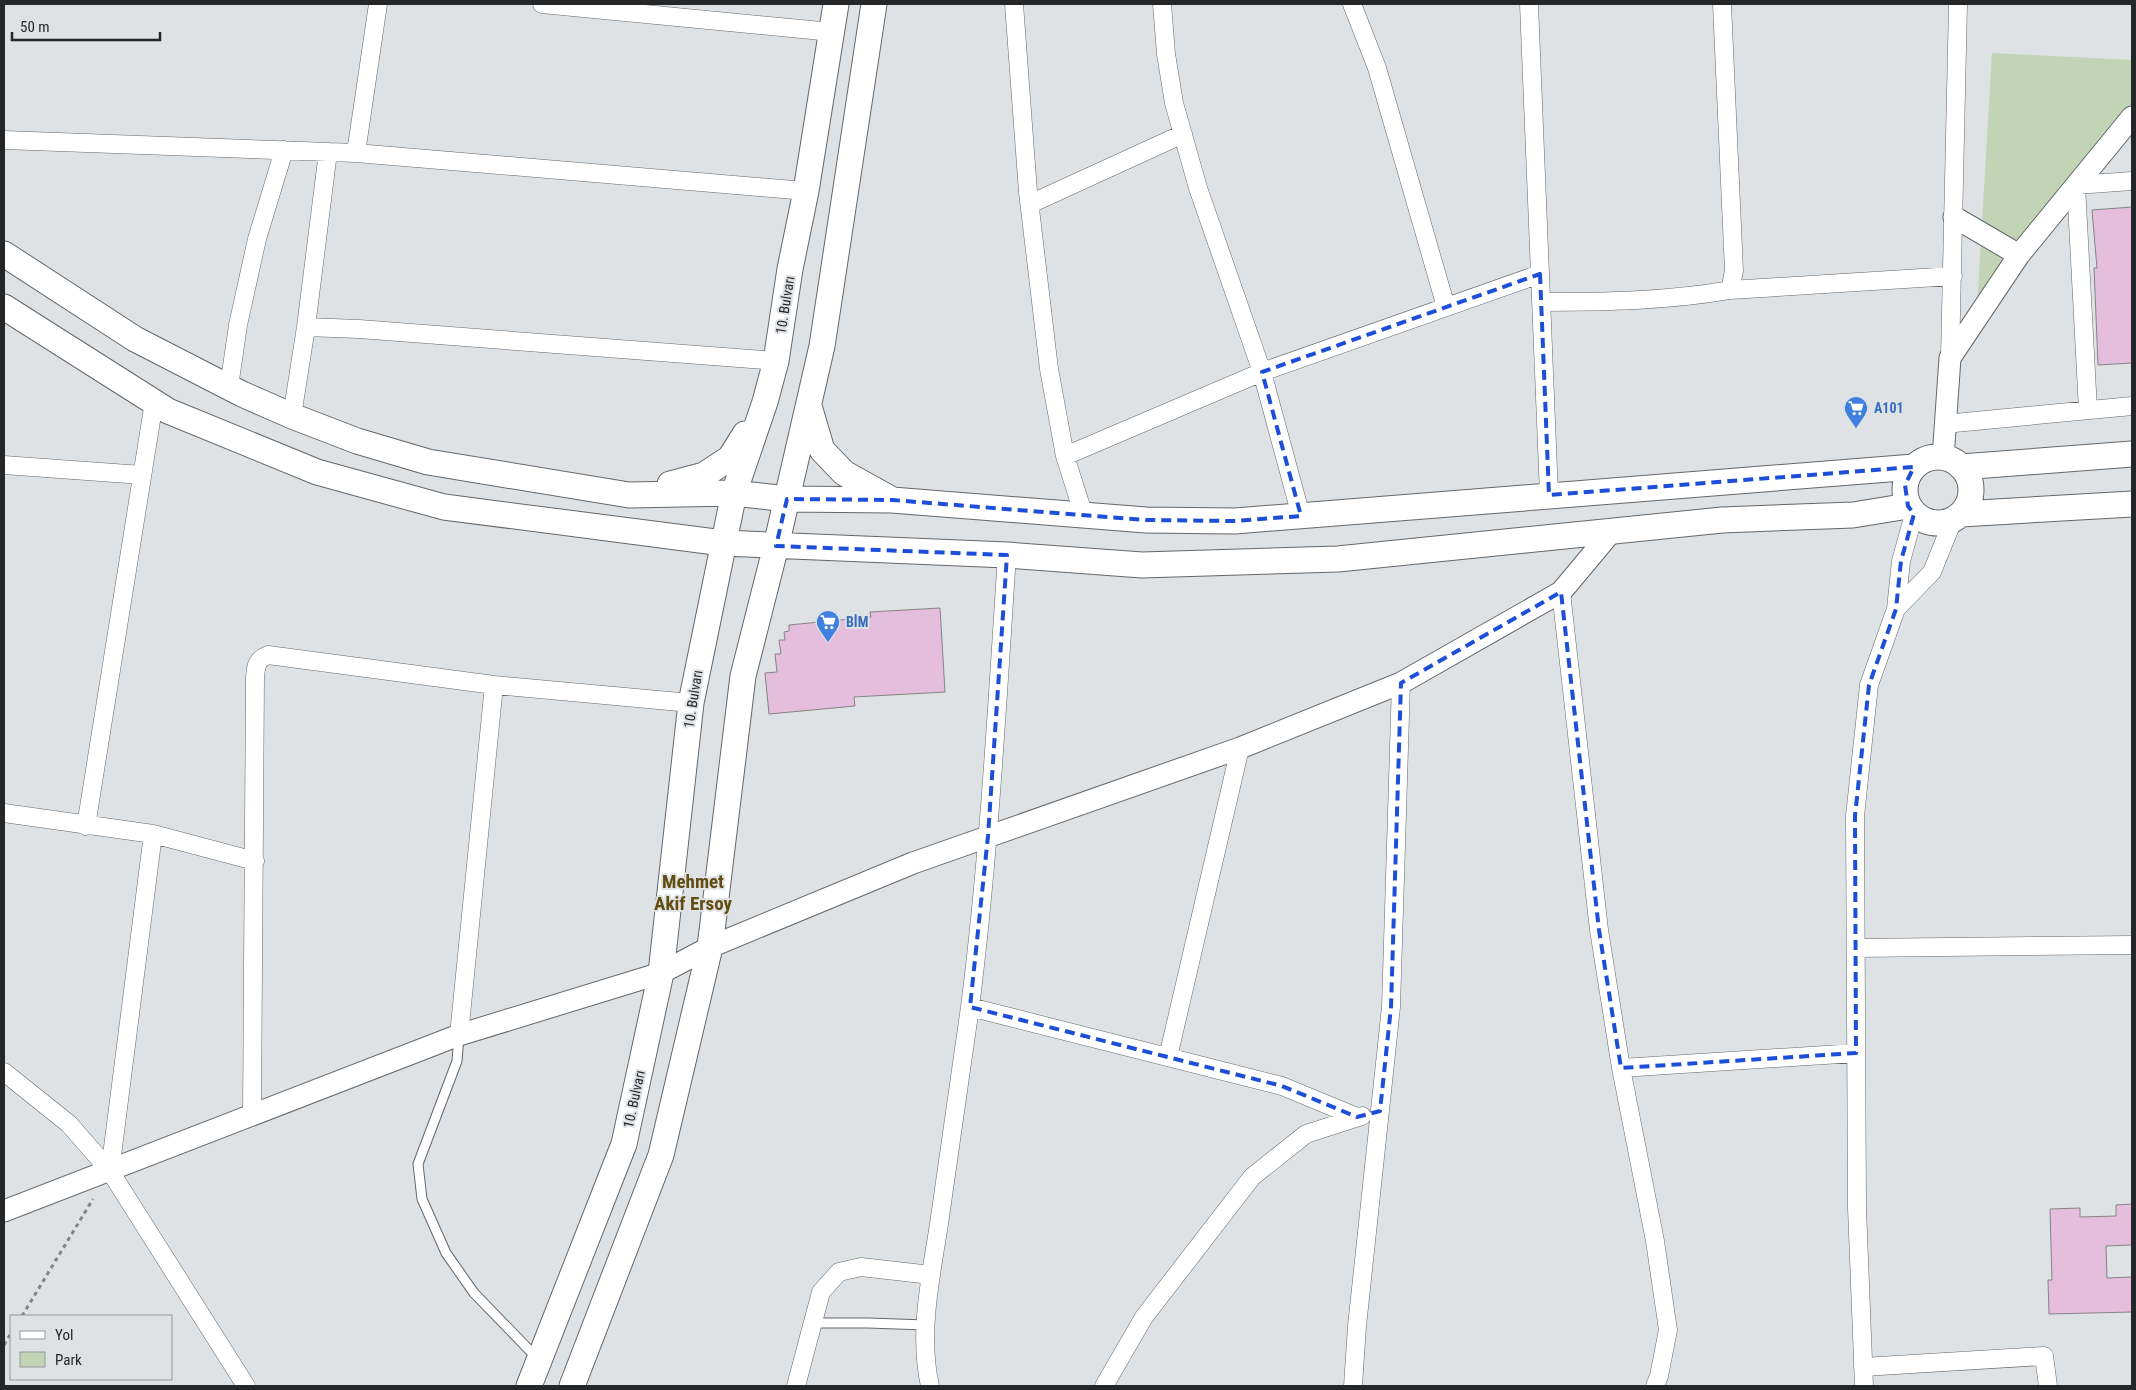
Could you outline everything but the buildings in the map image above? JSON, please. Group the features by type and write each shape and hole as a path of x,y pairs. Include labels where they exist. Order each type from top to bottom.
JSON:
{"main road":[{"name":"10. Bulvarı","path":"529,1386 624,1144 661,973 691,702 734,493 765,402 776,362 790,269 806,190 836,4"},
{"path":"572,1386 661,1155 710,947 743,676 776,546 822,346 874,4"},
{"path":"4,254 135,340 229,388 357,442 428,462 629,495 734,493 787,499 892,500 1146,520 1235,521 1914,467"},
{"path":"4,307 168,411 317,472 444,507 723,543 1007,555 1142,564 1338,559 1722,520 1853,515 1911,510"},
{"path":"629,495 704,475 730,458 765,402"},
{"path":"809,405 822,450 844,473 892,500"},
{"path":"2132,454 1952,462 1933,458 1923,461 1914,467 1908,475 1905,485 1905,496 1911,510 1923,520 1933,523 1943,523 1957,517 2132,504"},
{"path":"1952,462 1968,475 1971,485 1971,496 1968,506 1957,517"}],"street":[{"path":"356,153 378,4"},
{"path":"542,4 832,32"},
{"path":"1014,4 1030,204 1049,369 1065,456 1084,516"},
{"path":"1162,4 1166,54 1174,103 1198,188 1262,372 1301,516"},
{"path":"1352,4 1377,68 1446,307"},
{"path":"1529,4 1548,495"},
{"path":"1722,4 1734,271 1730,290"},
{"path":"1952,462 1944,424 1950,358 1958,4"},
{"path":"1950,358 2019,255 2132,117"},
{"path":"1030,204 1183,134"},
{"path":"4,140 356,153 806,190"},
{"path":"229,388 238,325 257,239 284,150"},
{"path":"292,416 306,327 328,152"},
{"path":"2076,185 2132,181"},
{"path":"2076,185 2088,410"},
{"path":"1954,218 2019,255"},
{"path":"1065,456 1262,372 1540,274"},
{"path":"1541,302 1660,299 1730,290 1952,276"},
{"path":"306,327 359,329 776,362"},
{"path":"86,826 154,402"},
{"path":"1944,424 2132,406"},
{"path":"4,465 142,475"},
{"path":"1864,1386 1856,1208 1855,816 1869,685 1896,609 1901,561 1911,510"},
{"path":"1896,609 1932,572 1957,517"},
{"path":"4,1211 459,1035 661,973 710,947 913,863 1240,748 1401,683 1561,592 1612,531"},
{"path":"930,1386 925,1365 926,1325 931,1275 970,1006 988,836 1007,555"},
{"path":"1561,592 1599,930 1621,1068 1655,1241 1668,1330 1659,1376 1655,1386"},
{"path":"252,1116 255,678 256,664 260,658 268,655 494,685 691,702"},
{"path":"1353,1386 1357,1326 1391,1007 1401,683"},
{"path":"459,1035 494,685"},
{"path":"1168,1057 1240,748"},
{"path":"4,813 153,834 255,861"},
{"path":"110,1171 153,834"},
{"path":"1856,948 2132,945"},
{"path":"970,1006 1282,1086 1357,1117"},
{"path":"1621,1068 1856,1054"},
{"path":"4,1072 69,1124 110,1171 246,1386"},
{"path":"1104,1386 1144,1317 1252,1177 1306,1134 1380,1111"},
{"path":"796,1386 822,1292 839,1272 861,1267 931,1275"},
{"path":"1863,1367 2044,1356 2048,1386"}],"lane":[{"path":"459,1035 457,1061 418,1164 422,1199 446,1253 474,1293 540,1362"},
{"path":"813,1323 926,1325"}],"path":[{"path":"23,1315 110,1171"}],"highlighted area":[{"path":"1540,274 1549,495 1914,467 1905,485 1908,506 1914,514 1901,561 1896,609 1869,685 1855,816 1856,1053 1621,1068 1599,930 1561,592 1401,683 1391,1007 1380,1111 1357,1117 1282,1086 970,1007 988,836 1007,555 776,546 787,499 892,500 1146,520 1235,521 1301,516 1262,372"}],"green space":[{"path":"1992,53 2132,60 2132,103 1977,308"}],"place":[{"name":"A101","path":"1856,429"},
{"name":"BİM","path":"828,643"}],"district":[{"name":"Mehmet Akif Ersoy","path":"693,892"}]}
